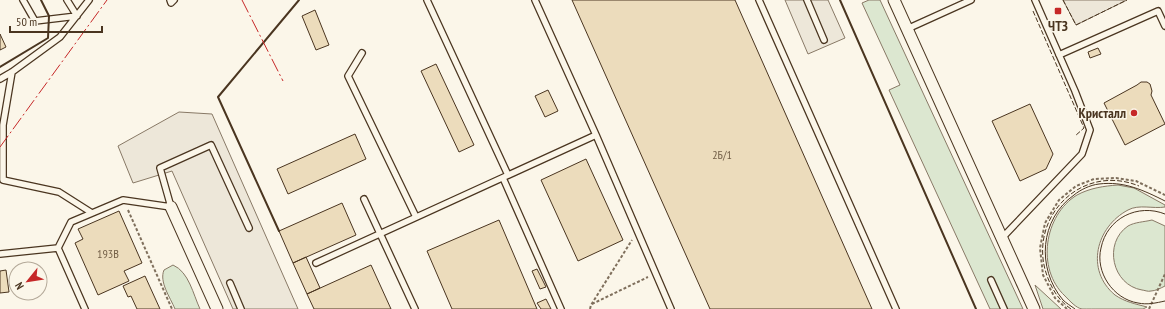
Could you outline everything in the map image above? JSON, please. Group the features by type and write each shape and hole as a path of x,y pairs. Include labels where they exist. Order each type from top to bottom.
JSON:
{"street":[{"path":"894,0 1033,309"},
{"path":"171,208 217,309"}],"lane":[{"path":"24,0 35,20 77,16"},
{"path":"67,0 77,16"},
{"path":"0,79 60,37 89,0"},
{"path":"170,0 171,2 174,0"},
{"path":"427,0 561,309"},
{"path":"535,0 596,135 671,309"},
{"path":"759,0 896,309"},
{"path":"807,0 824,40"},
{"path":"907,29 972,0"},
{"path":"1002,238 1082,154 1090,130 1035,0"},
{"path":"1059,55 1158,10 1165,26"},
{"path":"362,53 348,76 416,218"},
{"path":"12,72 3,125 2,180 59,192 92,213"},
{"path":"316,263 596,135"},
{"path":"58,248 71,222 123,200 171,208 160,168 211,145 248,228"},
{"path":"364,199 415,309"},
{"path":"0,254 58,248"},
{"path":"58,248 85,309"},
{"path":"991,280 1004,309"},
{"path":"230,282 241,309"}],"path":[{"path":"1067,309 1055,298 1043,275 1040,248 1046,223 1059,200 1076,186 1094,179 1116,178 1136,180 1165,195"},
{"path":"123,200 172,309"},
{"path":"590,309 591,305 638,231"},
{"path":"591,305 656,273"},
{"path":"1149,309 1165,274"}],"green space":[{"path":"869,0 880,0 1023,309 990,309 889,90 900,85 862,3"},
{"path":"1118,185 1134,188 1165,205 1165,207 1137,207 1128,210 1108,227 1098,250 1097,262 1100,274 1106,285 1115,295 1147,307 1143,309 1082,309 1075,306 1065,296 1056,285 1050,272 1047,257 1051,229 1057,215 1066,204 1077,195 1097,188"},
{"path":"1152,220 1165,226 1165,286 1149,291 1132,287 1124,280 1118,272 1114,262 1114,252 1115,242 1120,233 1128,226"},
{"path":"173,265 178,268 187,278 200,309 175,309 166,290 163,279 164,270"},
{"path":"1035,285 1061,309 1043,309"}],"shaded area":[{"path":"785,0 828,0 845,38 808,54"},
{"path":"1063,0 1127,0 1076,25"},
{"path":"179,112 212,114 298,309 233,309 172,171 133,183 118,146"}],"building":[{"path":"572,0 735,0 872,309 710,309"},
{"path":"315,10 329,45 316,50 302,16"},
{"path":"0,34 6,47 0,50"},
{"path":"1098,48 1101,54 1090,58 1088,52"},
{"path":"436,64 474,145 459,152 421,71"},
{"name":"Кристалл","path":"1141,82 1147,82 1150,84 1152,91 1151,95 1165,124 1125,145 1104,103"},
{"path":"548,90 558,111 545,117 535,96"},
{"path":"1030,104 1053,154 1046,169 1020,181 992,121"},
{"path":"355,134 366,159 288,194 277,169"},
{"path":"586,159 623,240 578,261 541,180"},
{"path":"342,203 356,235 293,263 279,231"},
{"path":"119,211 142,263 124,271 129,281 98,295 75,243 83,239 78,229"},
{"path":"499,220 537,309 452,309 427,251"},
{"path":"306,257 320,288 307,294 293,263"},
{"path":"371,265 391,309 314,309 307,294"},
{"path":"537,269 546,287 540,289 532,271"},
{"path":"6,270 8,292 0,293 0,271"},
{"path":"145,276 160,309 137,309 131,296 128,297 123,286"},
{"path":"546,299 551,309 541,309 537,303"}],"tram line":[{"path":"1075,309 1063,300 1054,287 1046,259 1048,230 1054,217 1063,205 1076,193 1085,188 1108,183 1133,187 1165,201"},
{"path":"1165,214 1144,210 1134,212 1117,221 1104,237 1100,257 1103,275 1108,283 1121,296 1141,304 1152,304 1165,301"}],"fence":[{"path":"1063,0 1076,25 1127,0"},
{"path":"1033,11 1084,128 1075,136"},
{"path":"1071,309 1061,301 1054,291 1043,261 1044,239 1050,220 1061,203 1077,190 1095,182 1117,181 1139,186"}],"wall":[{"path":"0,67 48,38 49,16 41,0"},
{"path":"279,231 218,97 299,0"},
{"path":"840,0 976,309"}],"power":[{"path":"0,147 107,0"},
{"path":"242,0 283,81"}],"place":[{"name":"ЧТЗ","path":"1058,11"},
{"name":"Кристалл","path":"1134,113"}]}
